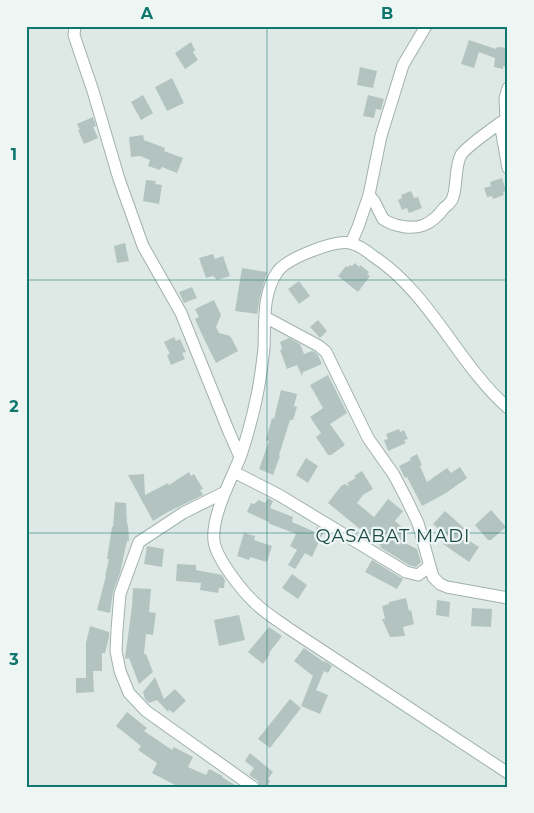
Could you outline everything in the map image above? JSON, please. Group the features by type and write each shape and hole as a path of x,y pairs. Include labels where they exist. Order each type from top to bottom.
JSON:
{"street":[{"path":"75,26 74,35 119,179 143,246 181,313 240,456"},
{"path":"351,243 369,195 381,136 403,64 426,26"},
{"path":"508,88 505,98 508,168"},
{"path":"369,195 386,221 410,228 424,226 439,215 452,200 461,154 505,119"},
{"path":"508,408 481,380 422,302 382,262 351,243 340,243 304,254 278,271 272,281 266,304 260,385 246,442 225,492 214,532 216,548 225,565 255,603 295,633 508,773"},
{"path":"265,317 319,346 326,352 368,438 394,475 418,523 433,577 446,587 508,598"},
{"path":"234,472 279,496 406,572 418,575 429,564"},
{"path":"225,492 183,512 139,542 120,594 116,651 120,671 129,693 146,711 253,787"}],"building":[{"path":"469,40 496,49 497,47 508,48 508,67 503,66 503,69 494,67 495,58 479,52 474,68 461,64"},
{"path":"191,42 195,50 193,52 198,60 185,69 175,53"},
{"path":"360,67 377,71 373,88 357,85"},
{"path":"172,78 184,103 167,111 155,87"},
{"path":"143,95 153,113 141,120 131,102"},
{"path":"368,95 384,99 381,110 376,109 374,118 363,116"},
{"path":"93,117 96,126 93,127 98,138 84,144 77,124"},
{"path":"143,135 144,140 165,148 164,151 183,158 177,173 162,167 160,170 148,166 150,160 140,156 131,157 129,137"},
{"path":"502,178 506,191 503,192 504,195 493,199 492,196 487,197 484,188 491,186 490,182"},
{"path":"146,180 156,181 155,184 162,185 159,204 143,201"},
{"path":"411,191 414,198 418,197 422,208 409,213 407,208 402,210 398,200 402,198 401,195"},
{"path":"125,243 129,261 117,263 114,246"},
{"path":"213,254 215,259 223,256 230,276 217,280 213,276 206,278 199,258"},
{"path":"355,263 369,272 367,274 370,276 358,292 338,276 346,266 352,266"},
{"path":"242,268 267,272 257,314 235,311"},
{"path":"299,281 310,296 299,304 288,289"},
{"path":"192,287 197,298 184,303 179,292"},
{"path":"214,300 221,315 216,327 219,333 230,336 231,339 231,337 238,351 216,363 195,319 199,317 195,309"},
{"path":"318,320 327,331 320,338 310,327"},
{"path":"174,337 176,341 180,339 186,352 182,353 185,359 171,365 167,355 170,354 164,342"},
{"path":"289,338 300,344 304,354 312,351 315,352 322,364 303,372 302,376 297,365 287,369 280,350 282,349 280,342"},
{"path":"328,375 347,413 330,424 345,445 331,455 328,455 316,437 321,433 310,417 323,408 310,385"},
{"path":"281,390 297,394 294,406 297,407 293,420 290,420 273,475 259,469 269,441 266,440 272,418 274,419"},
{"path":"399,429 400,432 404,430 408,439 404,440 406,443 388,451 384,440 388,439 386,434"},
{"path":"417,454 427,482 447,468 451,473 460,467 467,478 446,493 422,506 399,466 411,460 410,458"},
{"path":"306,458 318,466 308,483 296,475"},
{"path":"362,471 373,489 363,495 357,503 374,517 388,499 403,511 395,521 408,532 401,541 417,549 421,562 416,567 409,565 380,547 374,539 328,503 341,486 345,484 350,487 347,483 356,478 354,476"},
{"path":"189,472 191,476 194,474 203,489 200,490 203,495 153,521 128,475 144,474 145,495 168,483 169,485"},
{"path":"268,498 273,501 270,508 293,517 292,522 315,532 317,527 324,531 312,557 305,553 295,569 288,565 297,550 290,546 296,534 247,512 251,503 254,504 259,500 265,503"},
{"path":"115,502 126,503 129,541 127,541 120,573 113,592 110,613 97,610 109,559 107,559"},
{"path":"491,510 506,527 491,540 488,540 475,525"},
{"path":"445,511 464,528 459,534 479,547 469,562 443,544 448,537 433,524"},
{"path":"244,533 255,536 254,540 272,546 267,562 250,557 249,560 237,556"},
{"path":"147,546 164,549 162,567 144,564"},
{"path":"372,560 403,579 397,589 365,572"},
{"path":"177,564 196,565 196,570 222,575 225,580 224,588 219,588 218,593 200,590 201,583 176,581"},
{"path":"292,574 307,585 298,599 282,588"},
{"path":"133,588 151,589 149,612 156,613 153,635 146,634 144,654 146,654 153,672 139,684 129,658 125,659"},
{"path":"406,598 414,624 403,627 405,636 390,637 382,619 385,619 382,606 389,604 389,602"},
{"path":"437,600 450,602 449,617 436,615"},
{"path":"472,608 492,609 491,627 471,626"},
{"path":"239,615 245,640 219,646 214,620"},
{"path":"90,626 109,632 105,653 102,653 102,671 93,671 94,692 76,693 76,678 86,678 86,643"},
{"path":"269,627 282,636 263,664 248,652"},
{"path":"304,648 332,666 328,673 324,671 316,690 328,695 320,714 301,706 313,676 294,661"},
{"path":"155,677 164,699 175,689 186,701 173,713 168,709 169,713 157,700 149,703 145,699 143,692"},
{"path":"290,699 301,708 270,748 258,739"},
{"path":"127,712 147,728 144,731 172,750 174,747 193,757 188,767 206,775 209,769 238,787 179,787 152,773 157,763 138,750 141,746 116,726"},
{"path":"250,753 273,772 268,779 270,781 267,787 260,787 258,781 249,775 254,768 245,761"}],"district":[{"name":"QASABAT MADI","path":"393,536"}]}
